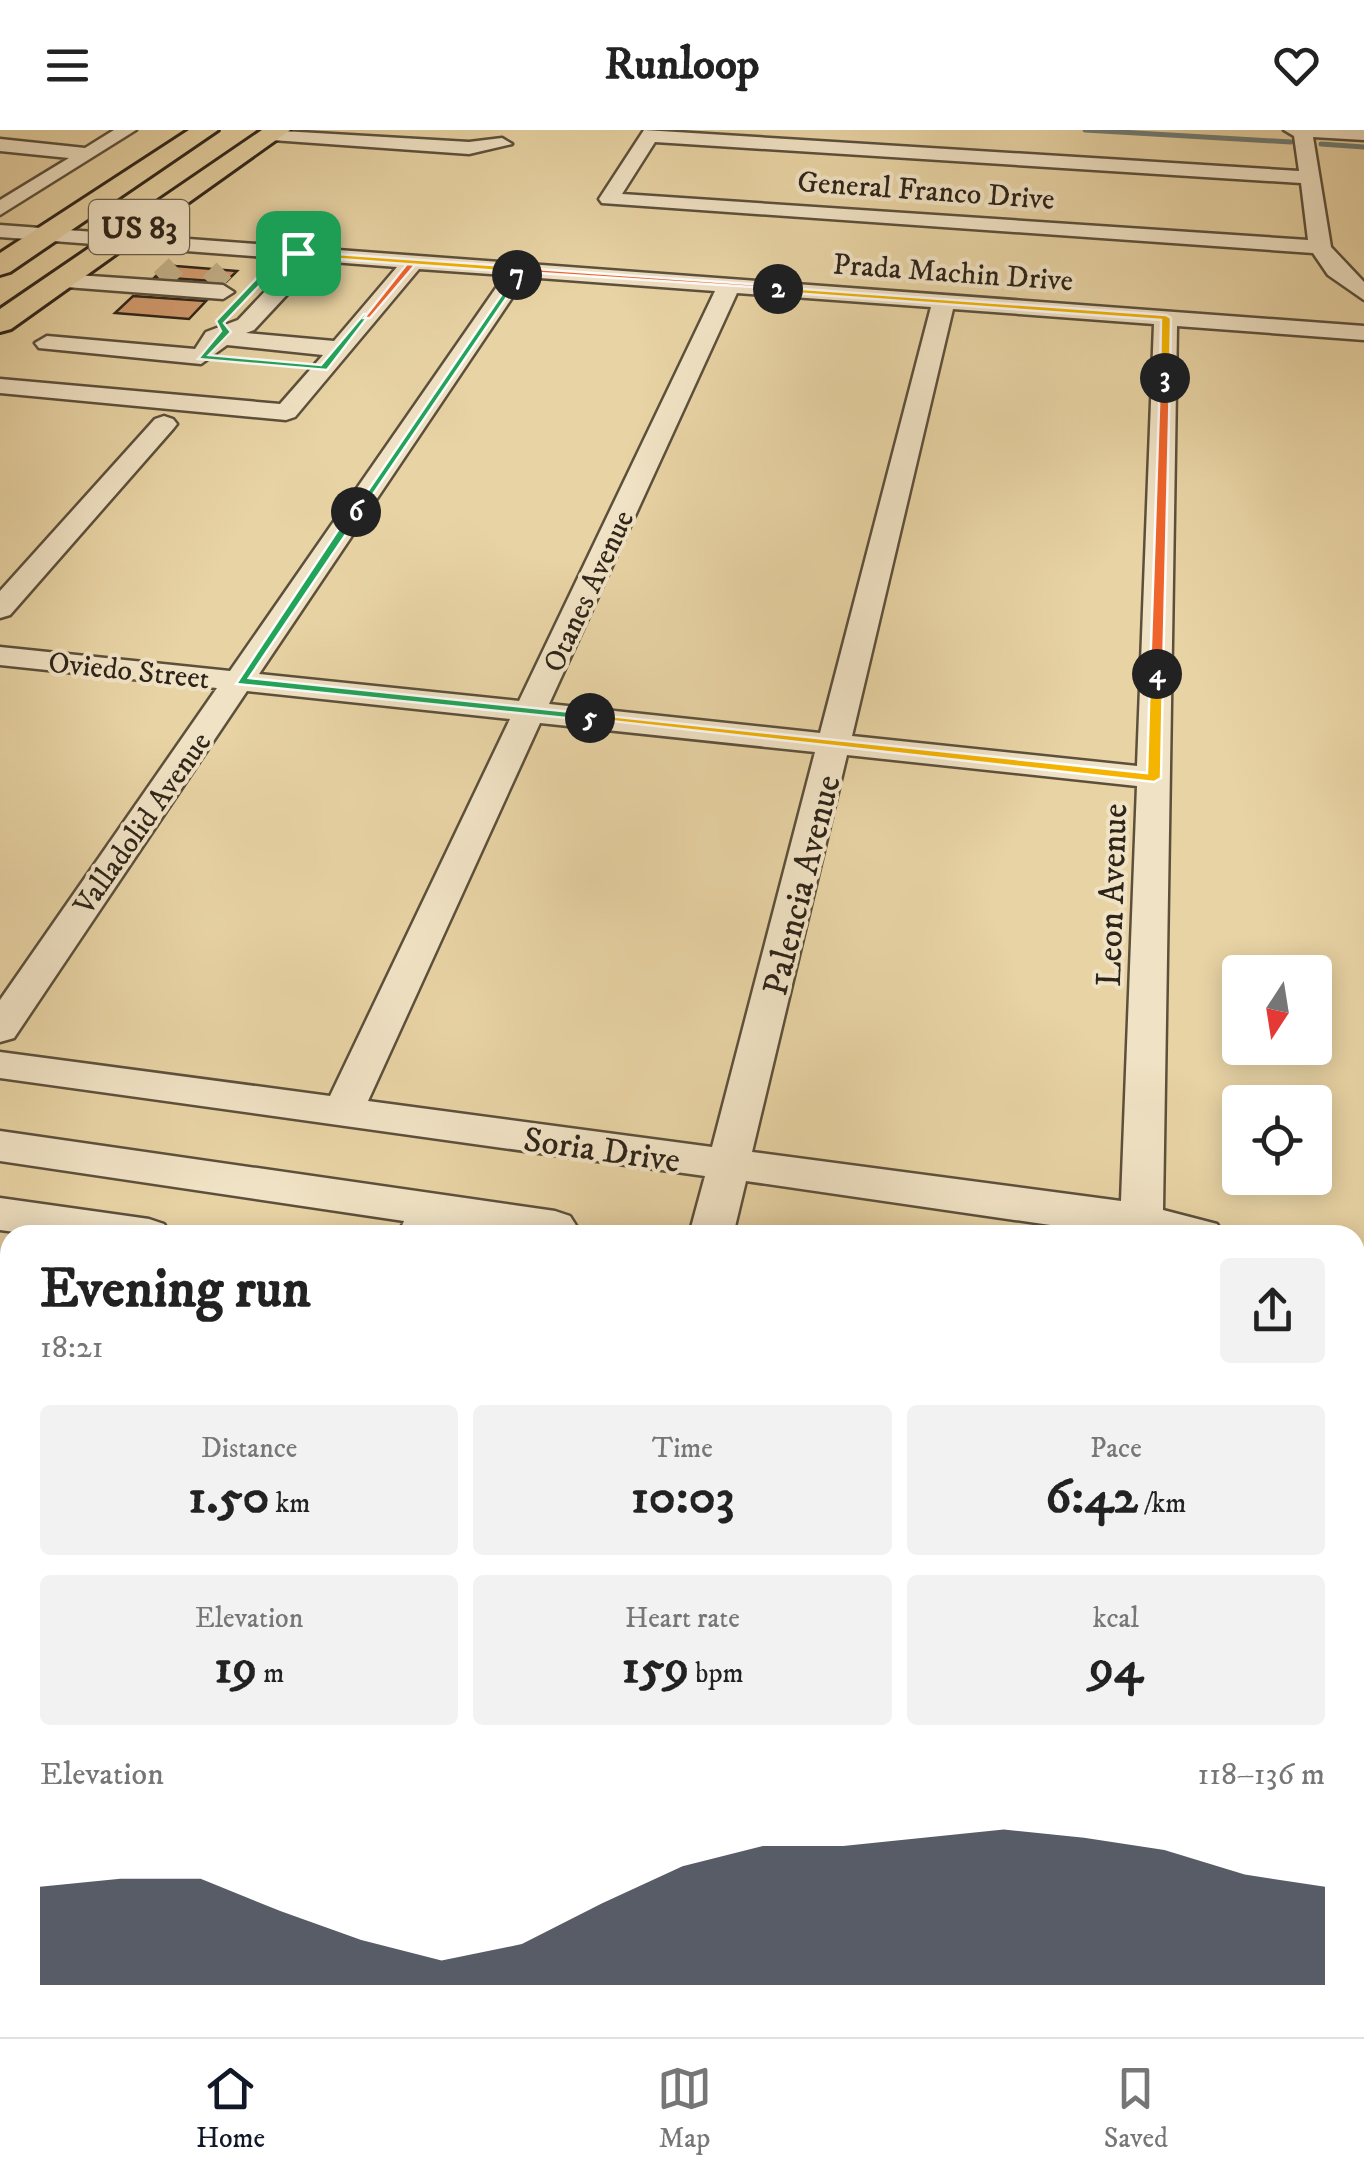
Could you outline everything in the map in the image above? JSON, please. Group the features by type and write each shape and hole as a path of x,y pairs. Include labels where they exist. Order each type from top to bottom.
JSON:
{"main road":[{"name":"US 83","path":"0,266 206,130"},
{"name":"US 83","path":"0,323 275,132"}],"street":[{"path":"0,209 127,130"},
{"path":"1293,130 1364,134"},
{"path":"1304,130 1320,247 1336,270 1364,293"},
{"path":"275,132 469,148 502,144"},
{"path":"651,133 1310,178"},
{"name":"General Franco Drive","path":"651,133 609,199 1320,247"},
{"path":"0,145 88,154"},
{"name":"Prada Machin Drive","path":"0,231 120,240 204,277 293,257 413,262 1364,332"},
{"path":"201,357 224,335 246,325 302,266 293,257"},
{"path":"94,305 154,262 204,277"},
{"path":"15,370 286,412 413,262"},
{"name":"Valladolid Avenue","path":"0,1029 520,270"},
{"path":"61,281 123,285 204,277"},
{"name":"Otanes Avenue","path":"342,1113 729,286"},
{"name":"Palencia Avenue","path":"715,1225 944,301"},
{"name":"Leon Avenue","path":"1141,1225 1166,318"},
{"path":"15,370 70,326 224,335 332,358"},
{"path":"15,370 201,357 332,358"},
{"path":"0,609 164,424"},
{"name":"Oviedo Street","path":"0,656 1154,778"},
{"name":"Soria Drive","path":"0,1064 1121,1225"},
{"path":"0,1146 425,1222 503,1225"},
{"path":"0,1214 78,1225"}],"building":[{"path":"167,265 237,271 226,282 155,277"},
{"path":"133,296 206,301 189,319 115,313"}],"waterway":[{"path":"1085,130 1291,142"},
{"path":"1321,144 1364,147"}],"tunnel":[{"path":"161,280 176,266"},
{"path":"210,284 224,270"}],"route":[{"path":"298,253 273,266 219,323 227,332 201,357 324,368 413,262 1166,318 1154,778 241,681 520,270 413,262 298,253"}]}
